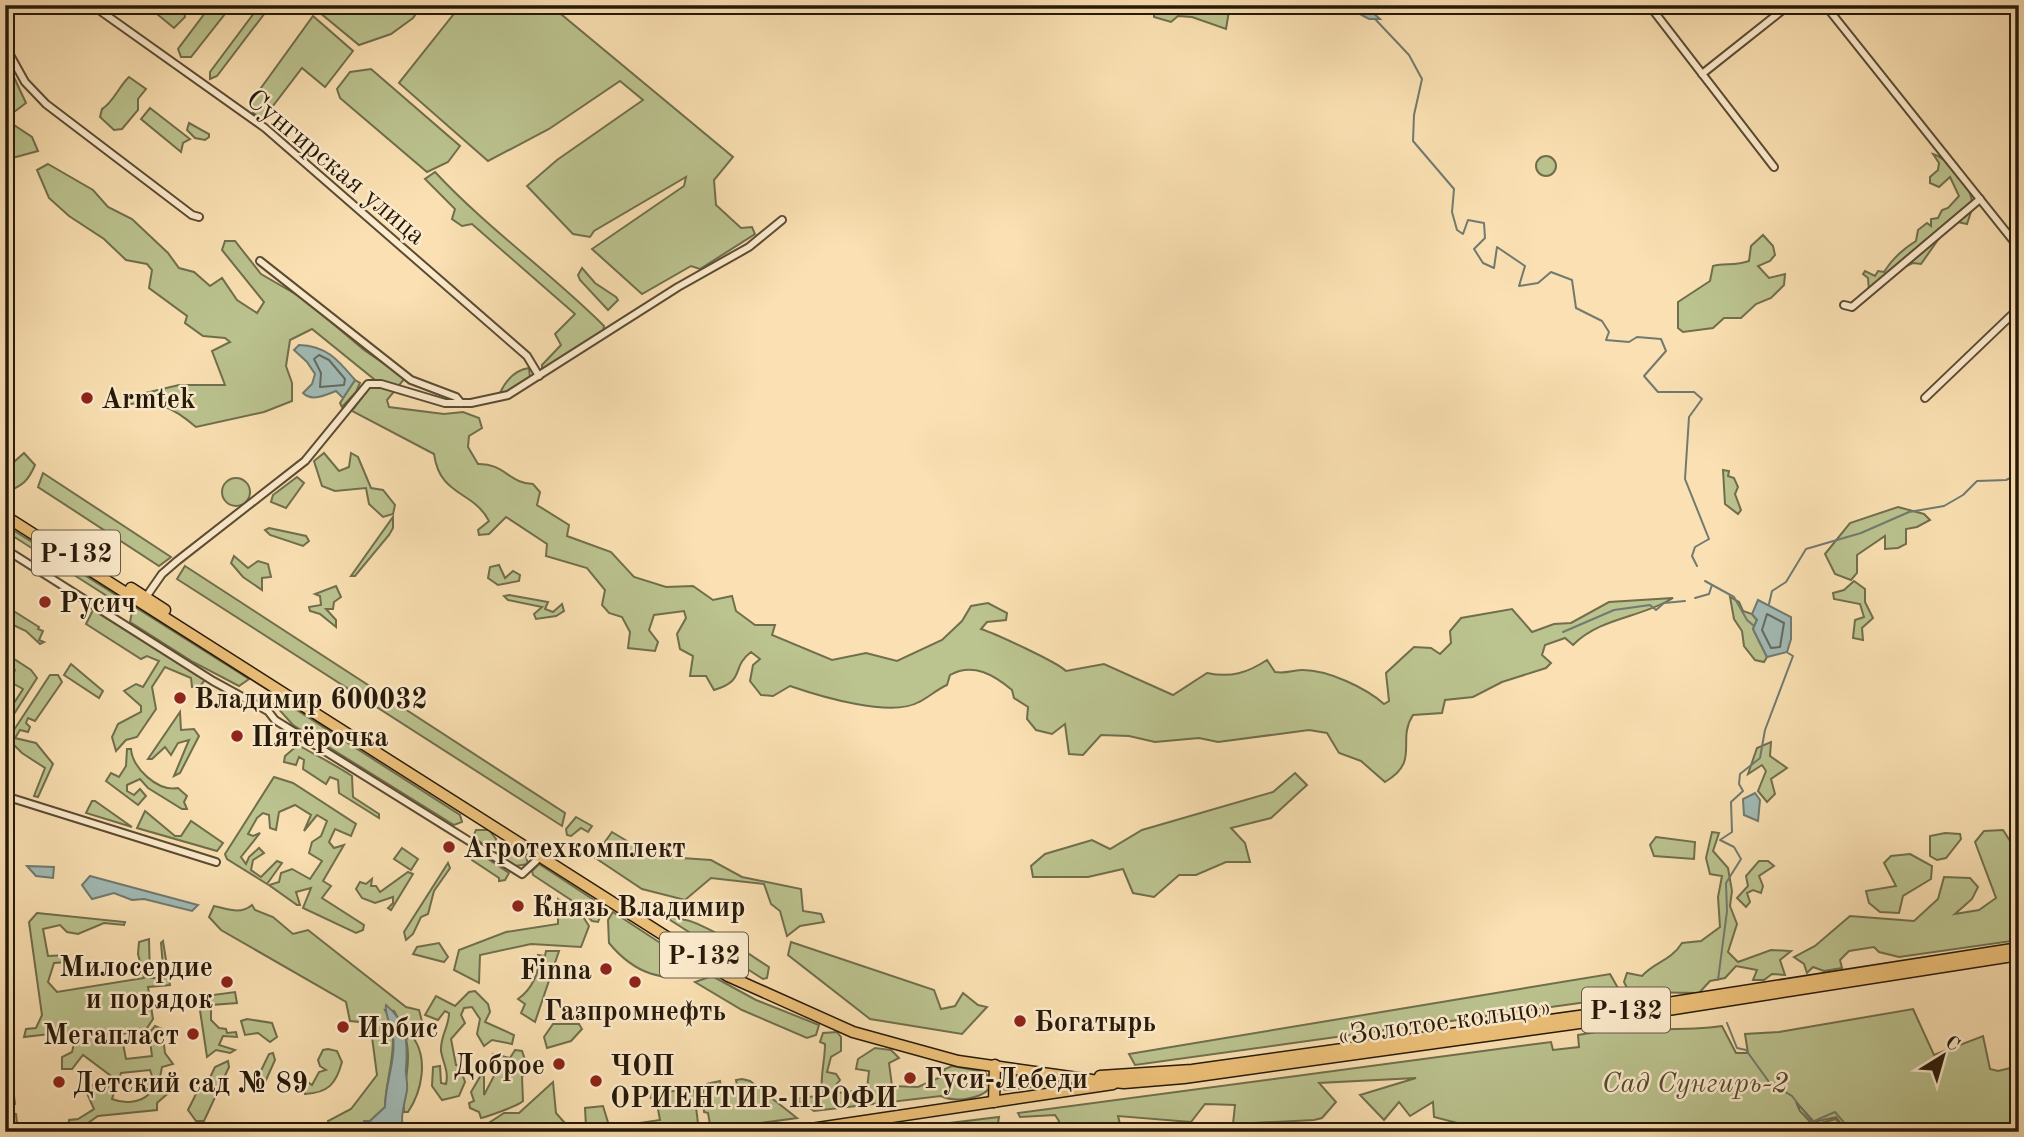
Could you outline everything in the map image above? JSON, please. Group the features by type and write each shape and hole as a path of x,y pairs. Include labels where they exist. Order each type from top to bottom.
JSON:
{"main road":[{"name":"Р-132","path":"5,508 731,971 778,995 862,1028 995,1065"},
{"name":"Р-132","path":"5,516 692,956 780,1002 853,1032 958,1061 1124,1083"},
{"name":"«Золотое кольцо»","path":"1058,1075 1150,1073 1232,1064 1629,1009 2019,948"},
{"name":"«Золотое кольцо»","path":"1124,1083 1197,1077 1575,1024 2019,955"},
{"path":"993,1102 995,1065"},
{"path":"1058,1075 1063,1085 1058,1093"},
{"path":"791,1132 1124,1083"}],"street":[{"name":"Сунгирская улица","path":"92,5 265,128 527,356 539,376"},
{"path":"1649,5 1774,167"},
{"path":"1702,74 1789,5"},
{"path":"1825,5 2019,248"},
{"path":"5,46 25,82 46,104 192,215 199,217"},
{"path":"1844,305 1853,307 1980,199"},
{"path":"146,597 162,574 177,561 305,461 368,384 382,384 422,398 461,403 508,396 678,287 749,247 782,220"},
{"path":"2011,239 2019,233"},
{"path":"260,261 411,380 456,397 461,403"},
{"path":"1925,398 2019,308"},
{"path":"5,549 213,681 268,711 275,720 522,874 539,858"},
{"path":"5,796 216,862"}],"green space":[{"path":"146,5 183,5 185,17 174,28"},
{"path":"211,5 232,5 191,57 181,57 178,49"},
{"path":"260,5 271,5 217,76 210,79 210,72"},
{"path":"324,5 422,5 413,18 391,34 359,45 319,12"},
{"path":"461,5 550,5 733,157 714,180 716,205 741,228 752,227 755,234 700,269 691,266 642,294 592,249 684,186 686,177 594,231 590,237 573,234 527,186 557,160 643,100 620,81 549,129 488,161 399,83"},
{"path":"1154,5 1230,5 1226,29 1192,17 1178,16 1171,22 1154,17"},
{"path":"313,16 353,51 325,87 302,68 263,119 253,113 253,99"},
{"path":"5,58 26,103 14,112 11,123 32,137 38,151 5,160"},
{"path":"371,69 460,146 448,162 427,172 340,98 337,89 350,72"},
{"path":"129,77 146,89 138,99 138,110 122,129 114,130 100,117 102,109"},
{"path":"150,108 190,139 183,143 181,152 141,119"},
{"path":"189,123 209,134 209,137 205,140 195,138 187,130"},
{"path":"1933,154 1957,173 1972,201 1869,291 1868,278 1863,274 1865,271 1875,276 1878,271 1884,272 1898,255 1916,241 1918,230 1927,223 1931,226 1931,219 1938,218 1942,210 1948,208 1959,196 1950,177 1939,187 1930,183 1930,177 1938,170 1939,163"},
{"path":"1542,156 1550,156 1556,166 1550,176 1542,176 1536,170 1536,162"},
{"path":"48,164 93,190 108,207 132,219 168,253 179,268 194,272 210,286 222,278 237,300 257,313 264,302 222,250 225,241 235,241 261,274 304,299 364,350 405,378 387,400 389,407 444,414 463,412 479,418 482,428 469,436 468,447 478,464 494,467 518,481 533,484 540,492 537,505 569,525 567,536 611,552 634,577 666,587 693,586 713,600 732,596 736,611 755,625 775,625 772,635 832,660 866,653 897,661 942,640 962,621 971,606 988,603 1007,613 1006,620 987,622 981,629 1039,655 1066,671 1104,664 1173,695 1207,673 1238,673 1267,660 1275,672 1303,670 1324,673 1357,686 1384,704 1389,701 1386,673 1414,647 1431,648 1440,654 1451,643 1450,631 1461,618 1512,609 1532,632 1554,624 1571,623 1609,602 1673,598 1596,629 1573,645 1565,638 1545,645 1542,655 1551,663 1546,668 1502,682 1473,697 1445,700 1442,713 1413,715 1408,724 1402,766 1385,782 1361,761 1339,753 1327,733 1309,730 1218,742 1199,738 1155,742 1129,736 1101,735 1083,755 1069,754 1065,724 1052,734 1036,730 1027,719 1028,707 1014,698 1012,690 991,675 975,670 959,671 950,675 947,685 919,702 891,708 874,707 836,700 790,686 773,696 761,695 750,681 753,665 760,659 751,652 741,663 735,678 714,690 706,676 690,676 693,656 680,649 677,634 686,618 684,611 654,615 649,630 658,642 655,651 628,648 630,632 622,617 609,613 602,605 605,590 587,568 546,556 547,544 506,517 489,534 479,535 478,530 489,521 482,511 443,478 437,468 434,454 352,411 375,380 312,329 290,340 286,366 292,383 292,401 264,412 196,427 164,406 127,404 122,394 137,395 179,385 225,385 212,351 230,342 225,338 203,336 185,323 187,316 149,288 152,270 147,264 126,260 104,239 69,216 49,198 37,170"},
{"path":"435,172 476,212 583,306 604,326 603,331 542,371 542,365 561,345 555,334 575,314 472,224 462,226 452,219 455,209 425,179"},
{"path":"1972,209 1967,224 1958,222 1940,237 1921,264 1906,266"},
{"path":"1763,235 1773,246 1775,255 1770,261 1758,266 1769,278 1785,274 1784,285 1771,298 1756,304 1741,318 1724,318 1713,328 1683,332 1678,328 1678,302 1710,281 1713,266 1749,261 1751,246"},
{"path":"582,268 595,283 618,300 608,310 580,280 578,275"},
{"path":"529,368 530,378 510,391 500,393 512,376"},
{"path":"355,380 360,383 356,392 342,407 340,403"},
{"path":"24,453 35,465 25,482 8,492 5,470"},
{"path":"324,453 339,471 349,467 351,453 358,457 371,488 383,490 395,505 393,514 383,517 369,504 366,488 335,491 322,486 314,461"},
{"path":"1723,470 1729,471 1728,476 1734,478 1738,487 1735,494 1741,510 1738,514 1725,504"},
{"path":"43,473 171,557 159,566 38,487"},
{"path":"297,477 304,483 286,508 271,502 273,495"},
{"path":"236,478 246,482 250,492 246,502 236,506 226,502 222,492 226,482"},
{"path":"1898,507 1924,514 1930,520 1906,529 1906,544 1898,548 1885,549 1885,536 1857,555 1857,573 1851,580 1835,574 1825,554 1850,523"},
{"path":"393,517 393,528 389,535 355,576 351,576"},
{"path":"5,525 249,679 239,686 193,662 130,622 132,612 5,531"},
{"path":"269,528 306,536 309,541 303,546 270,535 265,530"},
{"path":"234,556 248,568 258,561 268,564 271,577 262,578 262,590 243,577 231,563"},
{"path":"499,565 505,578 513,571 520,575 519,581 498,585 488,578 490,567"},
{"path":"185,566 565,813 562,826 177,579"},
{"path":"1854,581 1865,589 1865,602 1873,618 1862,628 1863,640 1853,638 1855,620 1864,617 1860,604 1834,599 1833,593 1844,590"},
{"path":"336,586 341,597 334,602 333,609 326,609 336,620 336,627 320,614 310,611 309,607 321,605 320,596 315,594"},
{"path":"504,596 548,602 545,609 553,612 562,604 564,611 556,616 536,619 534,614 542,607 508,600"},
{"path":"1730,597 1739,602 1743,611 1752,614 1757,620 1753,629 1767,657 1764,662 1755,660 1744,646 1742,631 1734,619"},
{"path":"12,610 43,631 39,640 44,642 40,644 26,631 5,621 5,614"},
{"path":"93,610 205,680 200,686 192,687 191,678 165,667 152,687 156,709 137,737 126,740 116,751 112,737 118,724 141,712 141,706 124,691 136,684 143,687 159,661 147,656 141,659 86,624"},
{"path":"5,653 31,670 37,678 5,728 5,717 23,689 5,679 5,674 13,674 15,670 8,665 5,668"},
{"path":"71,664 103,691 99,698 64,675"},
{"path":"50,675 58,675 62,682 35,721 28,718 28,732 20,730 15,738 36,743 53,764 38,797 34,796 45,768 22,753 8,739"},
{"path":"278,698 460,815 462,822 454,825 293,725 274,704"},
{"path":"180,712 181,730 194,729 199,736 180,773 174,776 189,740 178,743 171,755 165,747 152,759 148,759"},
{"path":"1771,742 1770,756 1787,768 1771,779 1775,794 1767,802 1758,791 1766,771 1762,765 1748,774 1757,748"},
{"path":"298,745 352,776 353,797 379,814 379,818 339,793 338,780 330,777 326,784 303,769 304,760 299,757 296,765 284,762 285,756"},
{"path":"127,749 131,749 136,764 147,777 162,786 178,788 187,796 184,802 187,809 182,809 148,788 140,779 127,785 127,791 134,795 140,789 146,796 138,805 106,781 111,773 119,777 126,766"},
{"path":"1295,773 1307,785 1271,818 1231,828 1245,843 1250,862 1226,862 1196,875 1179,875 1154,897 1133,893 1123,869 1088,877 1033,877 1031,866 1045,854 1092,840 1110,849 1142,830 1273,792"},
{"path":"274,777 293,783 356,824 351,836 335,829 329,842 334,848 344,845 323,881 331,886 322,898 364,925 363,930 356,933 303,908 311,888 296,892 300,905 297,905 269,885 279,882 281,873 292,869 310,879 322,861 309,853 312,842 321,836 327,821 317,815 304,831 311,815 295,805 279,812 276,830 270,828 269,815 263,813 257,818 248,834 253,836 260,833 241,857 246,864 259,848 264,853 253,860 251,870 261,877 277,861 282,863 267,884 227,859 225,854"},
{"path":"92,801 95,801 132,827 86,813"},
{"path":"145,811 175,836 181,836 191,821 223,843 217,851 137,828"},
{"path":"576,817 592,826 588,832 581,828 571,836 567,835 566,829"},
{"path":"476,830 489,830 496,839 495,843 508,851 516,849 526,856 528,864 516,866 473,837"},
{"path":"2003,830 2012,844 2011,862 2019,862 2019,940 1899,957 1879,952 1874,947 1849,951 1840,960 1842,968 1824,971 1813,967 1807,973 1804,964 1794,957 1815,946 1850,916 1914,921 1938,899 1944,877 1970,878 1978,887 1972,899 1955,914 1979,910 1996,898 1975,842 1984,831"},
{"path":"612,832 652,856 711,860 742,877 801,889 803,911 821,914 824,922 800,926 787,936 780,911 771,904 764,884 711,878 685,900 642,889 594,857"},
{"path":"1712,832 1719,833 1713,851 1728,868 1732,891 1730,906 1737,924 1728,952 1738,962 1771,950 1791,951 1780,960 1785,975 1772,974 1764,980 1753,980 1757,970 1736,966 1725,978 1710,981 1699,993 1629,992 1624,982 1627,973 1642,976 1673,954 1682,943 1701,941 1720,927 1718,897 1722,876 1710,874 1706,858"},
{"path":"1960,834 1961,839 1946,858 1937,860 1930,856 1930,836"},
{"path":"1656,837 1695,842 1694,859 1654,856 1650,845"},
{"path":"402,848 418,859 411,870 394,859"},
{"path":"476,851 509,873 505,880 499,881 499,878 472,860 471,857"},
{"path":"1910,854 1932,866 1931,879 1903,896 1899,913 1880,912 1869,903 1866,891 1896,886 1884,863 1891,856"},
{"path":"1759,861 1768,861 1774,866 1759,876 1763,886 1761,893 1753,890 1747,893 1750,902 1746,907 1737,898 1748,886 1746,876"},
{"path":"448,863 450,868 434,891 428,914 421,917 413,934 406,940 404,932"},
{"path":"539,864 597,902 601,915 598,922 592,921 574,902 533,875 532,871"},
{"path":"408,872 413,874 391,910 388,908 393,903 393,897 375,903 362,898 356,889 360,882 366,884 372,879 371,886 376,886 380,892"},
{"path":"558,899 580,912 589,926 581,947 531,944 480,955 479,983 454,970 459,950 506,932 558,924"},
{"path":"252,905 255,910 273,917 293,934 308,930 406,1007 419,1010 423,1025 419,1028 411,1023 402,1025 394,1011 385,1010 393,1034 393,1046 385,1107 370,1121 361,1124 360,1132 330,1132 328,1121 351,1109 377,1075 372,1037 360,1022 350,1021 346,1002 221,930 209,917 214,906 238,911"},
{"path":"613,912 700,971 674,977 662,976 639,969 628,962 609,943 608,920"},
{"path":"37,913 125,922 124,925 104,923 78,934 67,932 60,925 43,929 48,956 69,955 67,962 54,963 48,982 57,992 144,978 138,954 139,942 149,939 150,978 164,978 163,941 170,985 148,987 153,1019 145,1031 121,1034 126,1059 152,1056 149,1033 155,1026 162,1029 165,1053 173,1064 162,1067 160,1077 153,1079 150,1070 121,1073 112,1099 132,1102 145,1097 149,1094 142,1085 144,1081 159,1086 166,1081 174,1082 174,1088 157,1103 157,1110 98,1116 85,1125 83,1132 68,1131 69,1120 78,1119 94,1109 86,1091 91,1084 103,1092 109,1085 111,1076 83,1055 72,1069 62,1069 62,1057 72,1052 74,1044 58,1033 24,1037 26,1029 36,1028 42,1015 29,922"},
{"path":"667,918 693,922 720,935 769,967 767,978 763,979"},
{"path":"791,942 934,990 941,1009 955,1006 963,993 978,1005 987,1007 962,1034 870,1019 788,955"},
{"path":"439,943 448,957 444,962 413,954 417,947"},
{"path":"546,951 559,951 535,1022 521,1013 525,1004 518,999 534,980 538,955 545,956"},
{"path":"1610,974 1623,997 1135,1065 1129,1054"},
{"path":"712,976 756,1000 819,1025 816,1035 807,1038 742,1010 695,982"},
{"path":"475,991 488,1004 490,1012 485,1022 514,1035 512,1044 492,1040 484,1046 477,1034 480,1019 472,1007 464,1008 461,1015 465,1023 451,1039 456,1065 466,1066 462,1073 465,1082 459,1096 442,1100 432,1086 433,1067 440,1066 441,1083 446,1084 441,1046 449,1013 445,1011 438,1020 425,1015 436,996 455,1006 469,992"},
{"path":"235,992 237,1003 211,1005 211,1020 219,1028 226,1029 227,1033 236,1032 237,1037 223,1036 219,1045 235,1050 230,1053 216,1050 207,1057 198,997"},
{"name":"Сад Сунгирь-2","path":"1913,1009 1934,1055 1983,1036 1990,1069 1998,1071 2019,1066 2019,1132 1847,1132 1836,1117 1814,1122 1796,1102 1800,1111 1813,1125 1836,1119 1845,1132 1492,1132 1434,1117 1433,1102 1410,1116 1399,1102 1384,1120 1360,1095 1416,1078 1319,1083 1336,1102 1322,1118 1314,1120 1233,1124 1235,1105 1205,1104 1191,1122 1118,1116 1122,1132 1054,1132 1059,1121 1055,1115 1020,1117 1018,1113 1551,1042 1553,1050 1579,1047 1578,1035 1614,1030 1722,1026 1736,1053 1748,1053 1745,1034 1779,1032"},
{"path":"247,1019 272,1023 277,1037 270,1042 258,1033 245,1035 241,1021"},
{"path":"553,1024 579,1024 582,1029 571,1041 547,1048 544,1037"},
{"path":"837,1032 841,1037 841,1051 831,1057 827,1072 836,1074 840,1080 836,1085 838,1093 867,1089 869,1071 856,1069 858,1059 875,1048 891,1050 899,1058 889,1063 892,1086 918,1087 943,1076 945,1069 952,1066 985,1072 991,1082 989,1089 979,1096 966,1099 941,1096 814,1111 796,1099 829,1094 822,1094 825,1044 820,1042 823,1033"},
{"path":"412,1036 421,1054 422,1074 413,1104 408,1112 404,1112 408,1058 406,1039"},
{"path":"323,1050 337,1051 342,1062 334,1082 320,1092 305,1094 305,1080 312,1085 319,1072 326,1070 320,1066 318,1060"},
{"path":"515,1050 522,1051 529,1071 522,1077 523,1101 481,1118 479,1112 470,1108 469,1103 474,1101 471,1092 481,1075 484,1077 484,1095 494,1076 489,1060 493,1054 510,1058"},
{"path":"273,1053 275,1060 262,1089 255,1090 255,1083 269,1054"},
{"path":"5,1060 7,1078 12,1080 15,1104 9,1108 5,1106"},
{"path":"228,1061 229,1067 204,1121 196,1121 188,1110 199,1088 205,1088 215,1067"},
{"path":"1004,1075 1062,1084 1005,1090 1001,1085"},
{"path":"736,1080 750,1081 797,1118 711,1130 708,1113 704,1112 703,1091 707,1084 720,1081 721,1086 737,1085"},
{"path":"553,1082 556,1113 571,1130 586,1127 585,1108 603,1106 611,1132 475,1132 504,1113 519,1113"},
{"path":"694,1090 699,1132 620,1132 619,1126 660,1120 656,1098 651,1098 652,1094"},
{"path":"5,1111 16,1114 18,1132 5,1132"},
{"path":"999,1117 997,1129 876,1132"}],"water":[{"path":"1343,5 1364,5 1380,19 1369,19"},
{"path":"299,345 325,351 355,380 343,398 336,391 314,397 303,393 312,384 315,374 294,350"},
{"path":"1758,600 1791,617 1791,639 1787,652 1767,657 1753,629 1757,620 1752,614"},
{"path":"1755,793 1760,800 1758,821 1744,815 1743,799"},
{"path":"27,866 54,867 53,878 36,876"},
{"path":"90,876 198,905 192,911 144,899 132,900 114,893 92,899 82,885"},
{"path":"386,1005 398,1019 405,1034 407,1087 402,1121 404,1132 360,1132 364,1121 370,1121 385,1107 394,1045"}],"waterway":[{"path":"1375,19 1409,55 1422,79 1414,115 1413,141 1454,189 1452,212 1457,230 1463,234 1468,220 1484,223 1485,238 1474,249 1483,263 1494,268 1497,247 1525,266 1519,286 1538,283 1551,272 1572,280 1576,308 1602,321 1609,332 1606,340 1629,342 1637,337 1661,339 1666,351 1644,376 1658,392 1694,392 1702,399 1689,417 1685,479 1709,539 1695,547 1692,556 1697,566"},
{"path":"1769,604 1772,591 1786,582 1806,549 1861,533 1909,512 1944,506 1963,495 1977,481 2006,480 2019,474"},
{"path":"1705,581 1734,597 1747,620 1754,626"},
{"path":"1695,598 1709,594 1712,585"},
{"path":"1563,632 1614,610 1650,605 1656,610 1664,603 1685,601"},
{"path":"1718,980 1727,911 1726,883 1741,859 1734,847 1720,840 1732,832 1731,802 1743,791 1739,784 1740,774 1760,758 1765,730 1793,656 1788,653"},
{"path":"1727,1023 1737,1048 1746,1050 1769,1082 1792,1096 1812,1122 1835,1112 1852,1132"}],"place":[{"name":"Armtek","path":"87,398"},
{"name":"Русич","path":"45,602"},
{"name":"Владимир 600032","path":"180,698"},
{"name":"Пятёрочка","path":"237,736"},
{"name":"Агротехкомплект","path":"449,847"},
{"name":"Князь Владимир","path":"518,906"},
{"name":"Finna","path":"606,969"},
{"name":"Милосердие и порядок","path":"227,982"},
{"name":"Газпромнефть","path":"635,982"},
{"name":"Богатырь","path":"1020,1021"},
{"name":"Ирбис","path":"343,1027"},
{"name":"Мегапласт","path":"193,1034"},
{"name":"Доброе","path":"559,1064"},
{"name":"Гуси-Лебеди","path":"910,1078"},
{"name":"ЧОП ОРИЕНТИР-ПРОФИ","path":"596,1081"},
{"name":"Детский сад № 89","path":"59,1082"}]}
